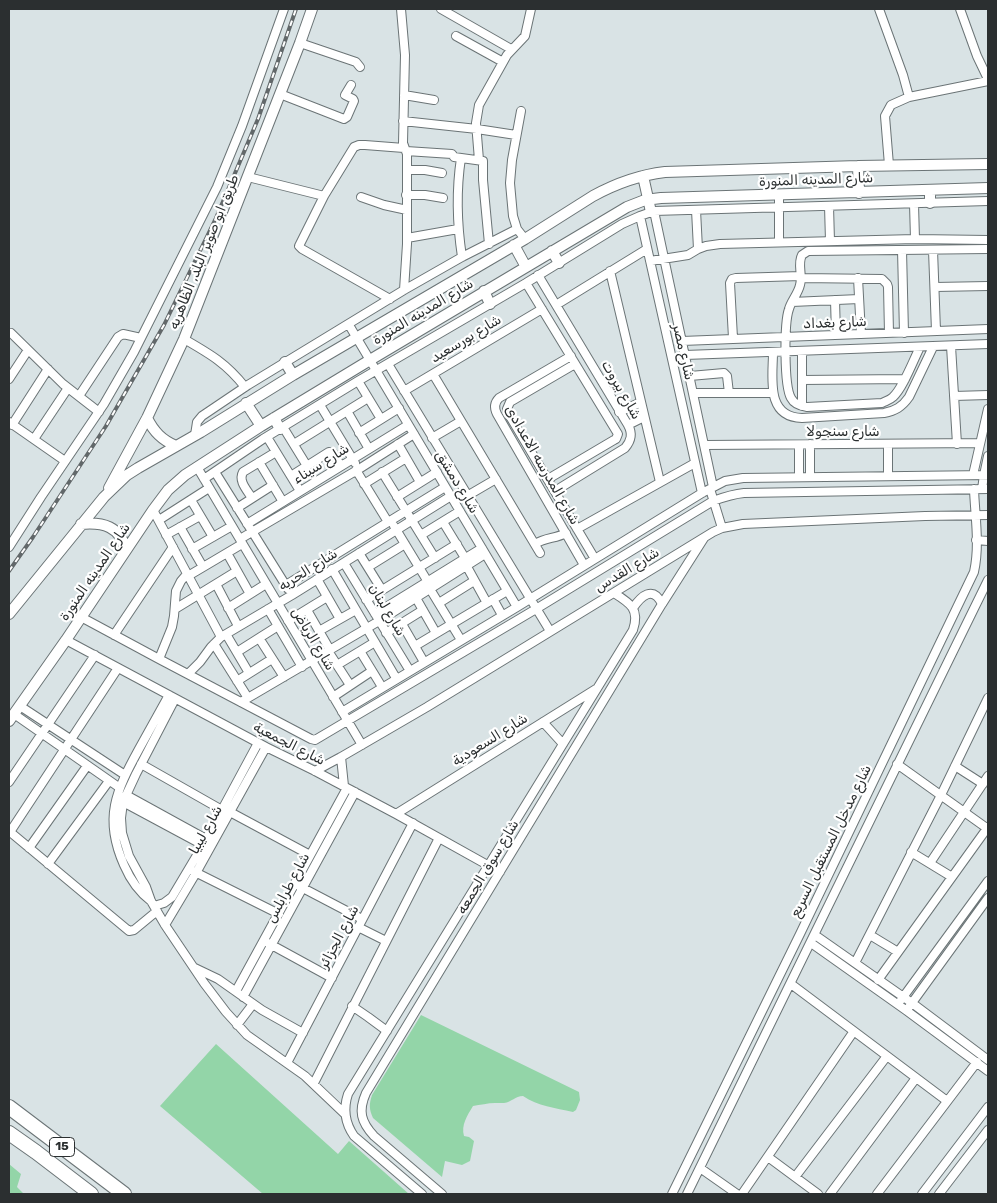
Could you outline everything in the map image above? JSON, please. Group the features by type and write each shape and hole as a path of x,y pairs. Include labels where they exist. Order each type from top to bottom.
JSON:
{"highway":[{"path":"9,1096 87,1156 95,1164 108,1188"},
{"name":"15","path":"11,1113 108,1188 124,1194"},
{"path":"9,1133 91,1194"}],"main road":[{"name":"طريق ابو صوير البلد, الظاهريه","path":"104,497 147,418 184,339 312,9"},
{"name":"شارع المدينه المنورة","path":"9,614 104,497 133,472 356,337 525,239 593,196 616,185 643,176 674,172 889,165 988,164"},
{"path":"858,166 859,192"},
{"path":"643,176 653,212"},
{"name":"شارع المدينه المنورة","path":"13,714 66,640 153,510 168,490 185,474 370,360 627,207 648,199 988,188"},
{"path":"930,190 930,203"},
{"path":"514,245 526,266"},
{"path":"552,251 558,263"},
{"path":"484,292 490,304"},
{"path":"285,362 293,375"},
{"path":"246,403 261,426"},
{"path":"147,418 158,436 176,446"},
{"path":"274,418 281,428"},
{"path":"81,524 96,523 110,527 121,537 126,550"}],"street":[{"path":"9,547 99,412 134,352 217,187 242,126 284,9"},
{"path":"401,9 405,55 403,143 407,170 404,290"},
{"path":"441,9 511,49"},
{"path":"479,160 477,111 481,100 511,49 525,36 531,9"},
{"path":"878,9 909,96"},
{"path":"889,165 885,116 891,105 909,96 988,80 960,9"},
{"path":"456,36 503,62"},
{"path":"300,43 356,62 360,67"},
{"path":"280,94 344,119 347,117 354,101 346,95 351,85"},
{"path":"404,95 434,100"},
{"path":"521,111 510,183 512,216 517,229 525,239"},
{"path":"404,121 516,135"},
{"path":"390,299 300,249 300,244 324,196 354,147 365,144 452,154 454,157 482,160 484,162 483,180 489,244"},
{"path":"461,158 458,186 458,229 462,257"},
{"path":"407,170 425,170 442,173"},
{"path":"248,177 324,196"},
{"path":"406,195 425,195 443,198"},
{"path":"779,195 779,242"},
{"path":"361,197 406,210"},
{"path":"204,479 281,428 358,381 622,224 640,216 653,212 696,210 988,201"},
{"path":"914,204 914,239"},
{"path":"829,206 830,241"},
{"path":"696,210 698,249"},
{"name":"شارع مصر","path":"653,212 705,446 713,501 722,528"},
{"name":"شارع مصر","path":"640,216 702,493"},
{"path":"406,238 458,229"},
{"path":"195,435 196,422 202,416 245,387 404,290 517,229"},
{"path":"650,260 688,255 698,249 720,244 914,239 988,240"},
{"path":"546,316 610,271 647,249"},
{"path":"920,347 905,379 897,392 888,401 802,406 794,402 787,390 785,351 787,317 800,287 800,258 808,251 988,249"},
{"path":"902,250 904,333"},
{"path":"934,250 936,331"},
{"path":"610,271 660,482"},
{"name":"شارع بيروت","path":"538,275 631,434 631,440 625,448 555,492"},
{"path":"733,338 730,283 732,279 736,278 878,278 885,280 887,284 889,333"},
{"path":"858,278 861,334"},
{"name":"شارع بيروت","path":"526,282 618,434 616,439 548,479"},
{"path":"934,287 988,286"},
{"path":"792,302 859,299"},
{"path":"835,300 836,335"},
{"name":"شارع بورسعيد","path":"404,391 542,309"},
{"name":"شارع دمشق","path":"349,325 517,607"},
{"name":"شارع بغداد","path":"682,341 988,330"},
{"path":"11,333 68,388 99,412"},
{"path":"79,396 118,337 123,334 141,338"},
{"path":"878,334 878,348"},
{"path":"184,339 218,359 235,374 245,387"},
{"name":"شارع بغداد","path":"685,354 988,344"},
{"path":"951,346 957,444"},
{"path":"773,352 773,393 776,404 790,416 796,418 891,412 898,409 909,397 933,347"},
{"path":"9,379 28,350"},
{"path":"802,351 802,406"},
{"name":"شارع المدرسه الاعدادى","path":"571,356 499,398 494,407 584,565"},
{"name":"شارع دمشق","path":"388,364 550,631"},
{"name":"شارع المدرسه الاعدادى","path":"575,364 510,402 507,406 507,411 595,559"},
{"path":"582,374 593,368"},
{"path":"48,369 10,424 65,461"},
{"path":"690,376 724,373 727,376 729,393"},
{"path":"433,374 540,553"},
{"path":"802,380 905,379"},
{"path":"358,381 381,419"},
{"path":"34,439 68,388"},
{"path":"693,393 773,393"},
{"path":"954,396 988,394"},
{"path":"294,444 368,398"},
{"path":"888,401 891,412"},
{"path":"603,408 613,402"},
{"path":"619,412 641,402"},
{"path":"320,405 353,459 364,484 405,544 461,640"},
{"path":"359,433 399,408"},
{"path":"973,475 988,409"},
{"path":"347,411 369,449"},
{"path":"628,426 644,417"},
{"path":"432,438 461,421"},
{"name":"شارع سيناء","path":"247,524 408,425"},
{"path":"281,428 294,444 307,466"},
{"name":"شارع سيناء","path":"241,542 252,532 414,434"},
{"path":"267,437 300,491"},
{"name":"شارع سنجولا","path":"705,446 980,443"},
{"path":"398,444 420,482"},
{"path":"810,444 810,476"},
{"path":"888,444 888,476"},
{"path":"799,445 799,477"},
{"path":"426,454 437,446"},
{"path":"252,498 240,476 243,472 276,452"},
{"path":"291,476 327,452 333,454 341,466"},
{"name":"شارع مدخل المستقبل السريع","path":"672,1194 800,934 974,572 976,562 975,516 986,475 988,456"},
{"path":"364,484 406,458"},
{"path":"259,462 283,502"},
{"path":"577,529 695,463"},
{"name":"شارع الرياض","path":"197,467 362,745"},
{"name":"شارع الرياض","path":"215,472 292,595"},
{"path":"382,472 435,558"},
{"path":"397,497 437,472"},
{"path":"342,712 702,493 725,481 743,478 810,476 986,475"},
{"path":"848,476 848,491"},
{"path":"743,478 744,493"},
{"path":"320,479 326,488"},
{"path":"467,496 496,479"},
{"path":"237,508 273,485"},
{"name":"شارع الحريه","path":"286,585 445,487"},
{"path":"159,520 209,488"},
{"name":"شارع القدس","path":"347,721 713,501 729,495 744,493 981,489"},
{"name":"شارع الحريه","path":"188,674 223,635 292,595 451,496"},
{"path":"191,500 213,537"},
{"path":"153,510 198,595 250,673"},
{"path":"421,535 460,511"},
{"path":"166,535 200,516"},
{"name":"شارع القدس","path":"315,771 342,757 722,528 748,523 988,516"},
{"path":"443,522 457,544 474,581 502,615"},
{"path":"192,549 232,526"},
{"path":"180,527 203,567"},
{"path":"535,544 544,539 556,538 566,534"},
{"name":"شارع سوق الجمعه","path":"442,1194 368,1130 361,1112 362,1103 418,1006 704,538"},
{"path":"360,540 368,567 382,590"},
{"path":"976,540 988,541"},
{"path":"159,659 172,627 175,596 178,586 188,575 227,553 241,542"},
{"path":"368,567 405,544"},
{"path":"366,600 457,544"},
{"path":"114,635 173,547"},
{"path":"241,702 367,628 377,618 483,551"},
{"path":"227,553 250,594"},
{"name":"شارع لبنان","path":"344,563 386,633 407,672 410,683"},
{"name":"شارع لبنان","path":"332,570 396,678"},
{"path":"175,609 237,571"},
{"path":"317,579 340,619"},
{"name":"شارع مدخل المستقبل السريع","path":"687,1194 988,580"},
{"path":"439,603 474,581"},
{"path":"216,584 238,626"},
{"path":"228,608 266,584"},
{"path":"377,618 416,598 429,585"},
{"path":"414,646 507,591"},
{"path":"614,593 627,601 633,608 639,599 646,594 657,596 662,604"},
{"path":"288,620 327,597"},
{"path":"416,598 436,633"},
{"name":"شارع سوق الجمعه","path":"345,1114 348,1094 633,630 635,613 633,608"},
{"path":"268,609 302,666"},
{"path":"307,610 350,685"},
{"path":"319,631 356,610"},
{"path":"386,633 423,610"},
{"name":"شارع الجمعية","path":"81,617 313,740 347,721"},
{"path":"402,624 424,662"},
{"path":"237,652 278,626"},
{"path":"259,638 284,677"},
{"name":"شارع الجمعية","path":"66,640 258,743 413,823 500,872"},
{"path":"337,665 375,642"},
{"path":"214,644 248,698"},
{"path":"360,651 382,687"},
{"path":"9,782 95,656"},
{"path":"237,681 272,659"},
{"path":"109,781 48,864 9,832 118,668"},
{"path":"333,696 372,671"},
{"name":"شارع السعودية","path":"396,814 598,688"},
{"path":"125,858 120,818 124,799 172,697"},
{"path":"172,697 127,772 116,800 113,823 115,836 125,858 146,887 154,906 165,924 215,998 237,1025 314,1083 345,1114 347,1124 354,1136 422,1194"},
{"path":"855,963 955,766 985,712 988,698"},
{"path":"13,714 48,724 127,772 136,774"},
{"path":"13,714 120,788"},
{"path":"542,722 563,744"},
{"name":"شارع ليبيا","path":"233,799 258,743"},
{"name":"شارع ليبيا","path":"165,924 226,811 266,747"},
{"path":"342,757 349,789"},
{"path":"141,764 310,855"},
{"path":"878,980 988,828 897,764"},
{"path":"29,848 87,766"},
{"path":"955,766 983,784"},
{"path":"930,863 988,776"},
{"name":"شارع طرابلس","path":"236,991 268,943 333,823 349,789"},
{"path":"124,799 204,842"},
{"name":"شارع ليبيا","path":"48,864 129,931 134,930 154,906 164,903 172,897 193,871 204,842 226,811"},
{"name":"شارع طرابلس","path":"244,997 279,914 298,886 310,855 333,823"},
{"name":"شارع الجزائر","path":"288,1063 413,823"},
{"path":"314,1083 439,838"},
{"path":"912,852 952,877"},
{"path":"193,871 279,914"},
{"path":"897,1004 988,880"},
{"path":"298,886 362,919"},
{"path":"907,1011 988,898"},
{"path":"358,927 386,941"},
{"path":"800,934 813,939 855,963 903,996 988,1060"},
{"path":"870,935 898,952"},
{"path":"813,939 988,1071"},
{"path":"946,939 954,945"},
{"path":"268,943 332,978"},
{"path":"195,968 211,975 253,1004 303,1033"},
{"path":"791,984 947,1101"},
{"path":"407,999 418,1006"},
{"path":"237,1025 253,1004"},
{"path":"352,1006 387,1031"},
{"path":"742,1194 854,1031"},
{"path":"795,1177 887,1056"},
{"path":"877,1194 977,1062"},
{"path":"830,1194 916,1078"},
{"path":"922,1194 988,1107"},
{"path":"707,1124 719,1130"},
{"path":"939,1194 988,1130"},
{"path":"768,1157 818,1194"},
{"path":"700,1168 737,1194"}],"green space":[{"path":"421,1015 579,1092 580,1100 576,1110 573,1112 547,1106 523,1096 504,1103 473,1106 463,1128 464,1136 474,1141 470,1161 462,1165 445,1161 442,1177 373,1118 370,1109 372,1095"},
{"path":"216,1044 338,1154 349,1141 409,1194 263,1194 160,1106"},
{"path":"9,1164 21,1174 17,1187 24,1194 9,1194"}],"railway":[{"path":"9,571 106,426 164,325 216,218 258,119 296,9"}]}
